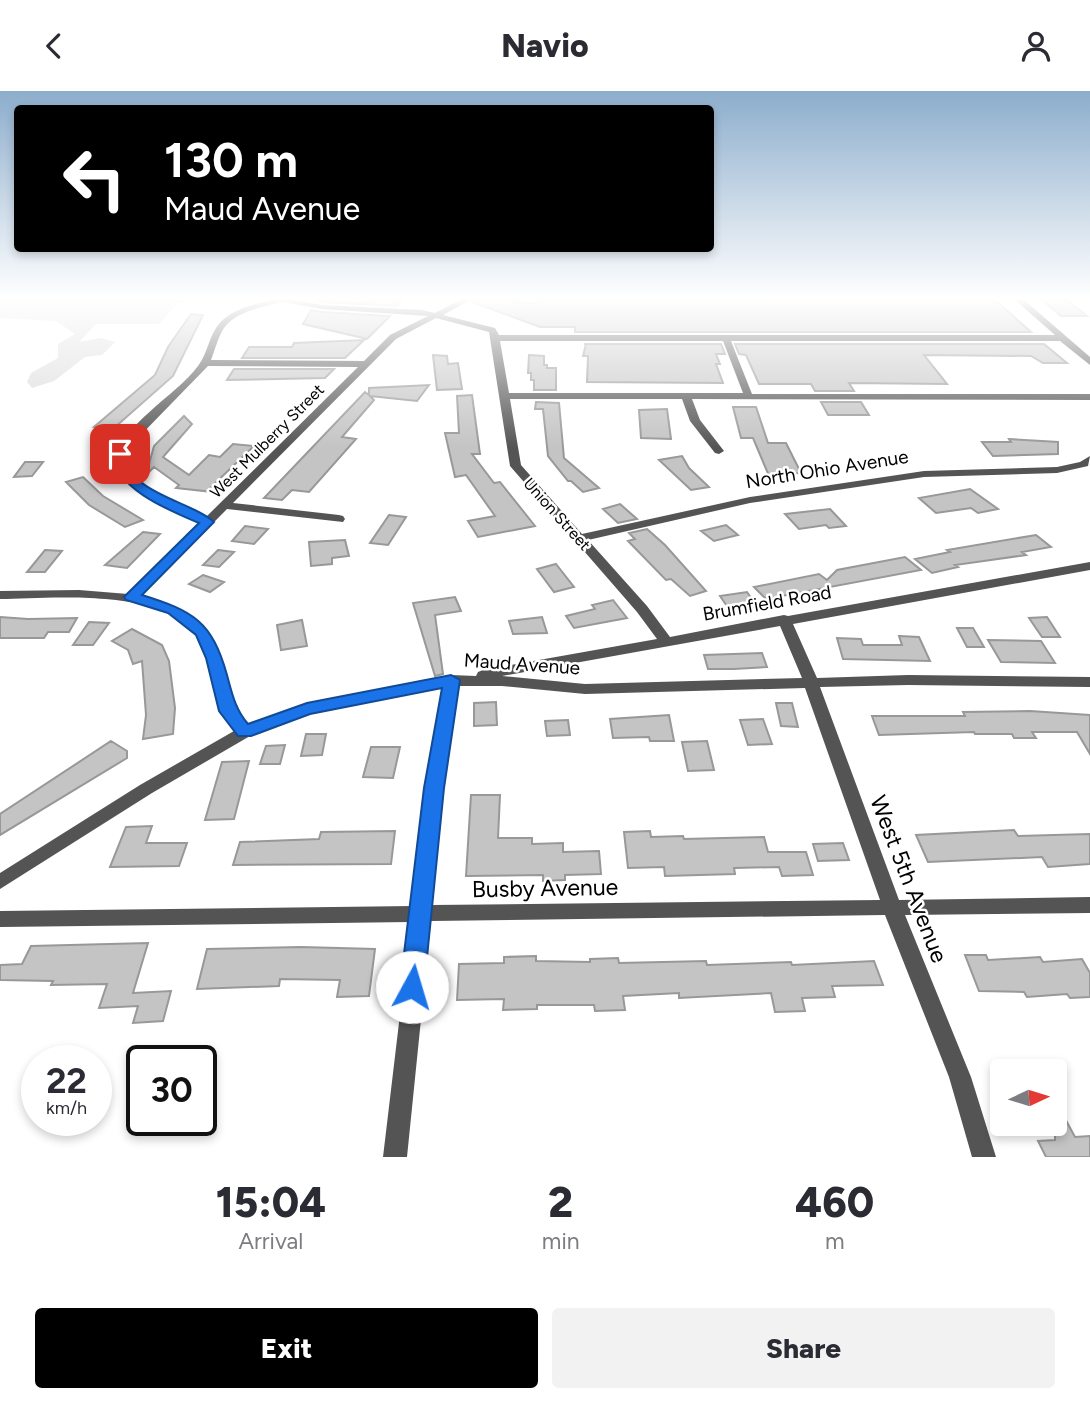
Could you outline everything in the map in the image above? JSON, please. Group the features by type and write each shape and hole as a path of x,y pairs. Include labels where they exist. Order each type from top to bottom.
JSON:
{"street":[{"path":"208,522 171,506 128,478 120,463 120,454 130,437 172,400 205,363 212,349"},
{"name":"West Mulberry Street","path":"132,597 382,349"},
{"name":"Union Street","path":"497,349 516,466 642,609 666,642"},
{"path":"730,349 748,395"},
{"path":"1075,349 1090,362"},
{"path":"205,363 367,364"},
{"path":"503,396 1090,397"},
{"path":"686,397 695,421 719,451"},
{"name":"North Ohio Avenue","path":"580,538 761,498 924,474 1056,470 1087,461"},
{"path":"225,505 339,519"},
{"name":"Brumfield Road","path":"451,680 1090,566"},
{"path":"0,595 132,597 173,610 203,632 214,658 228,711 244,732"},
{"name":"West 5th Avenue","path":"784,619 811,682 891,905 960,1076 984,1157"},
{"path":"394,1157 441,737 451,680"},
{"name":"Maud Avenue","path":"0,882 146,789 244,732 326,704 451,680 502,681 584,689 811,682 1090,682"},
{"name":"Busby Avenue","path":"0,919 738,911 891,905 1090,905"}],"shaded area":[{"path":"58,349 108,349 102,355 85,357 54,381 32,388 27,382 31,373 58,358"}],"building":[{"path":"167,349 186,349 173,376 114,428 94,427 155,375"},
{"path":"248,349 355,349 345,358 242,358"},
{"path":"585,349 723,349 725,354 716,354 720,364 716,364 723,383 587,382 588,356 583,356"},
{"path":"737,349 1050,349 1067,363 1043,363 1031,356 924,355 947,384 849,383 854,391 815,391 811,384 759,384 746,355 739,354"},
{"path":"433,355 447,356 448,364 458,363 462,389 437,390"},
{"path":"529,355 544,356 544,365 547,365 547,368 556,368 556,390 534,390 534,380 531,380 531,373 528,373"},
{"path":"234,369 334,369 325,378 227,380"},
{"path":"429,385 417,401 370,396 374,400 342,437 356,439 309,492 292,490 282,500 264,498 365,392 369,395 369,388"},
{"path":"472,395 480,454 472,454 494,483 500,482 535,526 478,537 468,521 495,516 466,475 455,477 445,433 459,433 457,396"},
{"path":"536,402 559,403 564,458 599,488 583,492 568,481 548,456 543,409 535,409"},
{"path":"821,402 861,402 869,415 828,415"},
{"path":"733,407 756,407 768,443 786,443 801,473 769,476 753,438 741,438"},
{"path":"667,409 671,439 641,438 639,410"},
{"path":"184,416 192,424 163,457 189,475 209,455 220,457 233,444 254,446 209,489 213,492 176,488 179,485 154,467 146,475 154,446"},
{"path":"1009,439 1058,442 1058,454 993,456 982,442 1011,442"},
{"path":"682,456 689,468 709,487 691,490 659,460"},
{"path":"25,462 43,462 32,476 14,477"},
{"path":"83,477 103,496 143,520 125,527 89,505 66,482"},
{"path":"970,489 998,509 978,513 971,508 936,513 919,498"},
{"path":"620,504 637,519 618,523 603,509"},
{"path":"830,509 846,526 829,528 826,525 799,529 785,514"},
{"path":"389,515 406,517 388,545 370,543"},
{"path":"726,525 738,535 714,541 701,531"},
{"path":"245,526 268,529 254,544 232,541"},
{"path":"647,529 706,591 690,596 671,579 666,580 628,541 635,539 629,533"},
{"path":"143,532 160,534 127,568 105,565"},
{"path":"1036,535 1051,547 1022,552 1026,555 955,565 958,567 932,573 915,559 950,552 947,550"},
{"path":"345,540 349,556 332,558 332,564 311,566 309,542"},
{"path":"45,550 62,551 45,572 27,572"},
{"path":"218,550 234,552 219,567 203,565"},
{"path":"905,557 921,570 766,599 754,587 819,574 827,580 837,570"},
{"path":"556,564 574,587 554,592 537,569"},
{"path":"203,575 224,582 210,592 189,584"},
{"path":"747,592 756,605 729,609 720,596"},
{"path":"455,597 461,611 435,615 443,674 435,676 413,603"},
{"path":"613,600 627,618 574,628 566,616 595,609 592,605"},
{"path":"0,617 77,618 69,632 48,632 44,638 0,638"},
{"path":"542,617 547,633 513,634 509,621"},
{"path":"1047,617 1060,637 1042,637 1029,618"},
{"path":"302,620 307,646 281,650 277,625"},
{"path":"89,622 109,623 93,645 73,645"},
{"path":"957,628 973,628 984,647 967,647"},
{"path":"132,629 162,645 169,661 175,708 173,734 143,739 146,715 142,661 133,664 128,650 112,641"},
{"path":"899,636 919,637 930,661 843,659 837,638 861,639 863,645 902,645"},
{"path":"988,640 1041,641 1055,663 1001,662"},
{"path":"762,653 767,667 734,669 708,669 704,655"},
{"path":"496,702 497,725 474,726 474,703"},
{"path":"776,703 792,703 798,727 781,726"},
{"path":"1030,711 1090,715 1090,754 1077,732 1032,732 1036,738 1014,738 1012,734 974,732 879,735 872,716 965,716 963,712"},
{"path":"669,715 674,741 650,741 649,737 613,738 610,719"},
{"path":"763,719 772,744 748,745 740,720"},
{"path":"568,720 570,735 547,736 545,721"},
{"path":"306,734 326,734 322,755 301,756"},
{"path":"111,741 127,751 127,758 0,835 0,814"},
{"path":"707,741 714,770 688,771 682,742"},
{"path":"285,745 280,764 260,764 266,746"},
{"path":"371,747 400,747 393,778 363,777"},
{"path":"249,761 234,819 205,820 222,762"},
{"path":"471,795 500,795 498,838 532,838 532,844 563,843 563,852 599,851 601,874 565,875 565,880 543,881 543,875 466,876"},
{"path":"152,826 146,843 187,843 179,866 110,867 126,827"},
{"path":"1014,830 1018,836 1090,834 1090,864 1048,867 1042,857 928,862 916,835"},
{"path":"395,831 391,864 233,865 240,842 319,839 321,832"},
{"path":"650,831 651,837 683,836 684,839 764,837 768,852 806,852 813,875 782,876 779,867 734,868 735,874 665,876 664,867 628,868 624,832"},
{"path":"843,843 849,860 818,861 813,844"},
{"path":"148,943 133,993 171,991 163,1021 133,1023 138,1006 99,1008 107,984 51,985 53,981 0,980 0,965 22,964 31,946"},
{"path":"207,949 375,949 369,996 337,997 340,980 280,979 279,986 197,989"},
{"path":"965,955 986,955 988,960 1040,957 1043,962 1082,959 1090,973 1090,997 1070,998 1067,994 1027,997 1024,992 979,991"},
{"path":"536,956 536,961 590,962 590,959 618,958 619,963 706,961 707,965 874,961 883,985 832,986 835,997 802,998 805,1011 775,1012 771,993 679,998 679,993 623,996 625,1010 595,1011 594,1005 537,1005 537,1009 503,1010 504,999 457,1000 459,964 504,963 504,957"},
{"path":"1068,1124 1075,1137 1090,1136 1090,1157 1046,1157 1038,1141 1055,1140 1055,1136 1068,1136"}],"route":[{"path":"120,454 120,463 128,478 171,506 208,522 132,597 173,610 189,619 203,632 214,658 228,711 244,732 307,709 451,680 434,788 412,987"}]}
